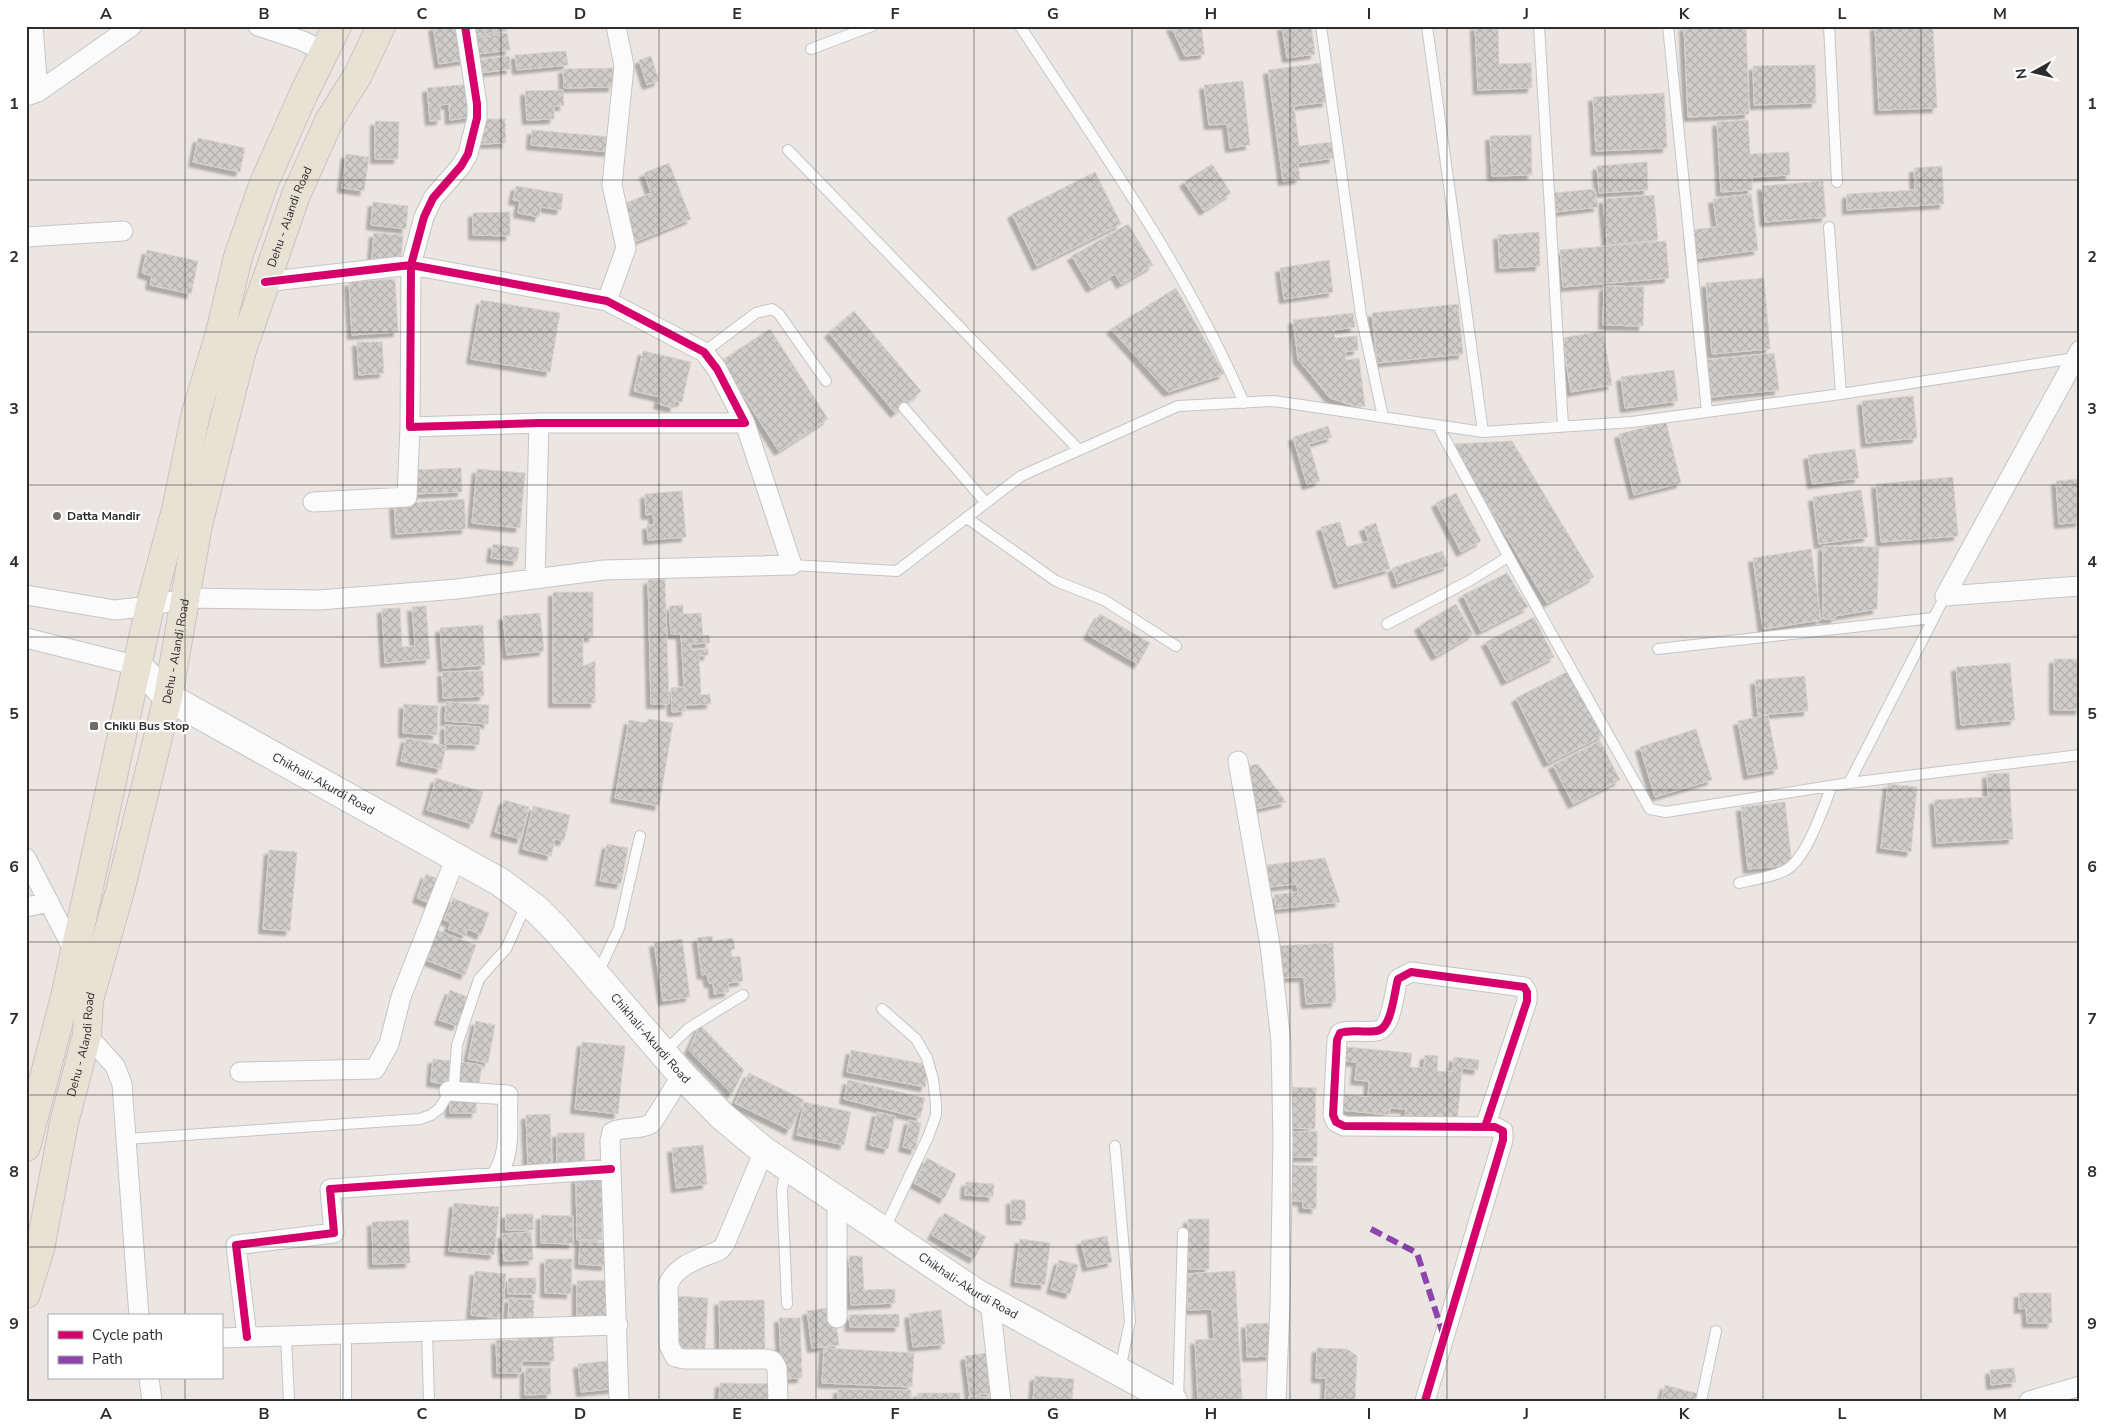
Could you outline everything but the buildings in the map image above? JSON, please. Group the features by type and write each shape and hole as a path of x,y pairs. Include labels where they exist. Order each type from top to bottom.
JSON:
{"main road":[{"name":"Dehu - Alandi Road","path":"26,1147 30,1119 75,953 150,606 176,510 196,413 220,333 238,257 264,183 305,91 337,26"},
{"name":"Dehu - Alandi Road","path":"26,1294 40,1249 64,1123 86,1035 89,1000 120,892 168,697 187,598 198,525 242,350 296,195 326,129 358,75 381,26"},
{"name":"Chikhali-Akurdi Road","path":"138,666 168,697 500,882 527,902 556,929 663,1054 722,1116 775,1159 990,1301 1174,1401"}],"street":[{"path":"32,94 33,26"},
{"path":"32,94 132,26"},
{"path":"258,26 303,41 324,52"},
{"path":"313,502 408,497 411,265 424,217 433,198 461,166 468,154 473,136 478,104 465,26"},
{"path":"607,301 626,248 612,185 624,66 616,26"},
{"path":"26,237 123,231"},
{"path":"26,595 115,610 150,606 187,598 319,600 457,588 604,570 792,565 746,423 717,369 704,352 607,301 411,265 265,282"},
{"path":"1945,596 2078,355"},
{"path":"410,427 539,423 746,423"},
{"path":"535,579 539,423"},
{"path":"1945,596 2080,586"},
{"path":"26,638 138,666"},
{"path":"1238,761 1270,945 1281,1042 1282,1180 1276,1401"},
{"path":"240,1072 375,1069 389,1044 401,997 456,857"},
{"path":"26,858 75,953"},
{"path":"26,907 48,902"},
{"path":"1425,1401 1503,1140 1503,1131 1495,1127 1485,1127 1344,1126 1336,1122 1333,1115 1337,1040 1340,1033 1346,1031 1378,1032 1384,1028 1388,1020 1398,979 1411,972 1524,987 1527,992 1527,1001 1485,1127"},
{"path":"86,1035 115,1066 122,1084 139,1314"},
{"path":"619,1401 618,1325 611,1169 612,1132 618,1129 645,1127 652,1123 682,1074"},
{"path":"450,1092 508,1096 508,1145 504,1164 496,1176"},
{"path":"30,1119 64,1123"},
{"path":"775,1159 720,1250 677,1270 671,1276 668,1285 669,1345 675,1357 684,1359 767,1359 773,1361 777,1368 778,1401"},
{"path":"247,1337 236,1245 334,1233 330,1189 611,1169"},
{"path":"837,1200 837,1318"},
{"path":"990,1301 1000,1401"},
{"path":"222,1338 618,1325"},
{"path":"149,1380 152,1401"},
{"path":"2029,1401 2080,1386"}],"lane":[{"path":"811,49 872,26"},
{"path":"1020,26 1173,262 1220,347 1244,403"},
{"path":"1321,26 1361,315 1383,417"},
{"path":"1427,26 1483,432"},
{"path":"1539,26 1563,426"},
{"path":"1668,26 1707,412"},
{"path":"1829,26 1837,182"},
{"path":"788,150 1079,450"},
{"path":"1829,227 1841,394"},
{"path":"704,352 756,313 772,309 779,314 826,381"},
{"path":"792,565 897,571 1021,476 1178,406 1274,401 1483,432 1632,422 1841,394 2078,355"},
{"path":"904,408 986,503"},
{"path":"1438,426 1508,557 1650,809 1666,812 1850,783 2080,755"},
{"path":"967,518 1056,582 1104,600 1176,646"},
{"path":"1387,624 1469,581 1508,557"},
{"path":"1850,783 1945,596"},
{"path":"1658,649 1933,618"},
{"path":"1739,883 1782,872 1794,865 1802,854 1832,786"},
{"path":"596,976 619,928 640,836"},
{"path":"126,1139 420,1119 431,1116 440,1108 454,1084 457,1045 479,978 506,949 527,902"},
{"path":"663,1054 689,1028 743,995"},
{"path":"882,1008 916,1039 927,1058 933,1078 936,1104 936,1115 928,1137 884,1230"},
{"path":"1116,1146 1130,1320 1120,1371"},
{"path":"775,1159 782,1190 787,1304"},
{"path":"1178,1401 1183,1233"},
{"path":"427,1331 429,1401"},
{"path":"1701,1401 1716,1331"},
{"path":"346,1334 346,1401"},
{"path":"286,1336 289,1401"}],"marked path":[{"path":"1371,1229 1417,1253 1443,1334"}],"cycle path":[{"path":"265,282 411,265 607,301 704,352 717,369 745,423 539,423 410,427 411,265 424,217 433,198 461,166 468,154 477,118 477,104 465,26"},
{"path":"1425,1401 1503,1140 1503,1131 1495,1127 1344,1126 1336,1122 1333,1115 1337,1040 1340,1033 1348,1031 1376,1031 1381,1029 1386,1024 1392,1010 1398,979 1411,972 1524,987 1527,992 1527,1001 1485,1127"},
{"path":"247,1337 236,1245 334,1233 330,1189 611,1169"}],"place":[{"name":"Datta Mandir","path":"57,516"},
{"name":"Chikli Bus Stop","path":"94,726"}]}
